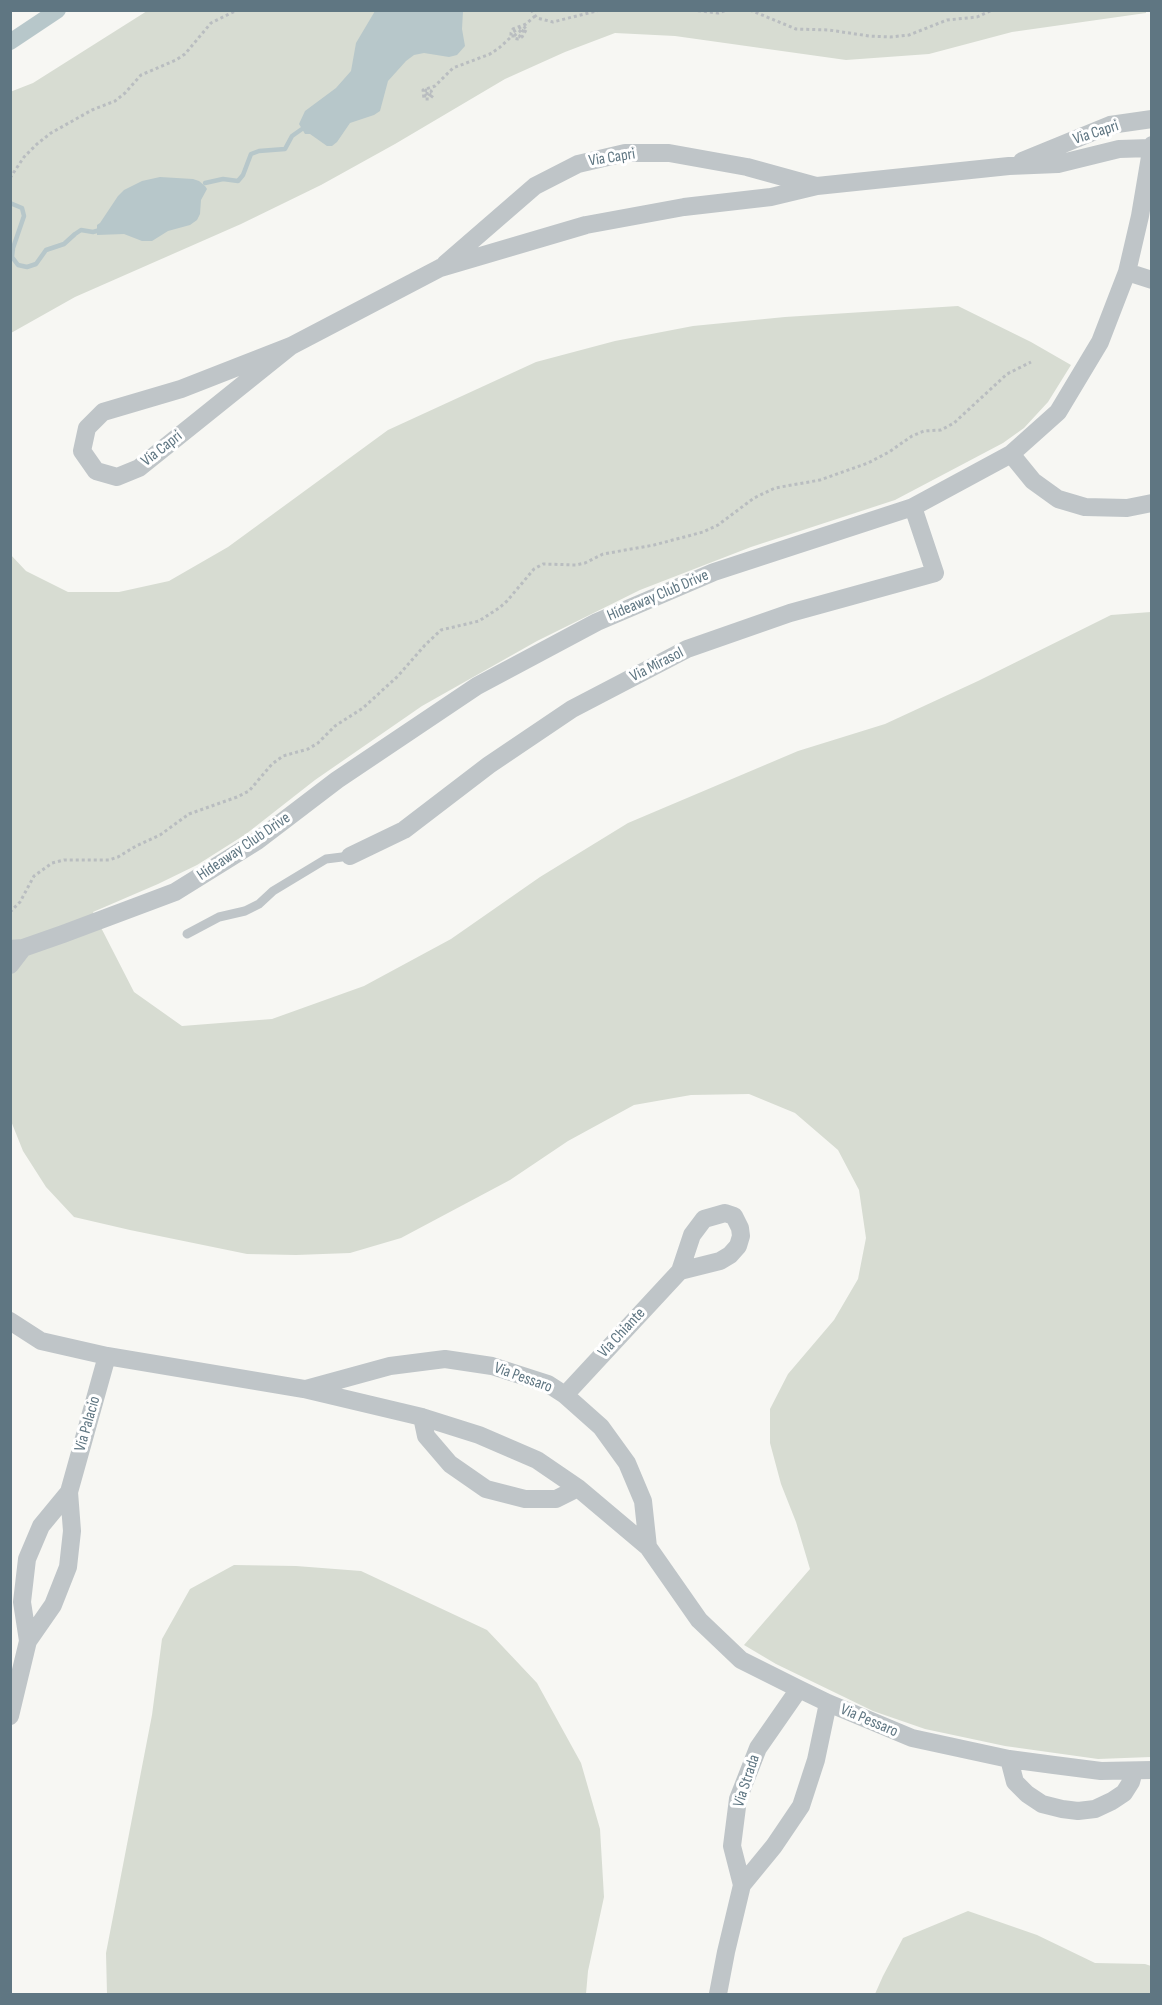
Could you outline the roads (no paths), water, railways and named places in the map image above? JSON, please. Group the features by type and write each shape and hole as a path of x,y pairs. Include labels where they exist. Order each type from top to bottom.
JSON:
{"street":[{"name":"Via Capri","path":"1009,166 1110,125 1152,119"},
{"name":"Via Capri","path":"291,346 139,468 117,477 96,471 82,451 87,428 103,412 181,389 291,346 440,268 586,225 684,207 771,197 817,186 1009,166 1058,164 1119,149 1151,147"},
{"name":"Hideaway Club Drive","path":"10,966 16,948 175,892 257,842 337,780 477,686 597,622 714,572 913,507 1011,454 1058,412 1100,342 1126,272 1140,216 1151,147"},
{"name":"Via Capri","path":"440,268 535,186 579,164 625,153 669,153 747,167 817,186"},
{"path":"1126,272 1152,280"},
{"path":"1011,454 1033,481 1058,499 1084,507 1127,508 1152,502"},
{"name":"Via Mirasol","path":"350,856 404,830 489,765 572,708 687,650 790,613 935,573 913,507"},
{"name":"Via Chiante","path":"565,1395 680,1271"},
{"name":"Via Pessaro","path":"10,1322 41,1341 107,1356 304,1389 422,1417 479,1435 537,1460 578,1488 648,1547 699,1620 741,1660 828,1703 912,1738 1009,1758 1101,1771 1143,1771"},
{"name":"Via Palacio","path":"28,1641 54,1605 68,1567 72,1531 69,1492 107,1356"},
{"name":"Via Pessaro","path":"304,1389 390,1366 445,1359 492,1366 548,1384 565,1395 601,1427 627,1463 642,1501 648,1547"},
{"path":"422,1417 426,1436 450,1464 486,1489 525,1499 556,1499 578,1488"},
{"name":"Via Palacio","path":"10,1716 28,1641 22,1602 27,1559 41,1526 69,1492"},
{"name":"Via Strada","path":"742,1885 732,1846 738,1799 758,1748 799,1689"},
{"name":"Via Strada","path":"718,1995 742,1885 774,1846 801,1806 816,1760 828,1703"},
{"path":"1009,1758 1015,1782 1027,1794 1042,1804 1078,1811 1095,1809 1112,1801 1124,1792 1143,1771"}],"lane":[{"path":"187,934 219,917 245,911 259,904 273,891 326,859 350,856"}],"waterway":[{"path":"10,42 58,10"},
{"path":"205,183 223,179 238,181 243,175 251,154 259,151 285,149 292,136 302,129"},
{"path":"10,203 22,208 24,216 13,248 12,257 18,265 27,267 36,264 46,250 64,244 81,230 93,232 100,230"}]}
